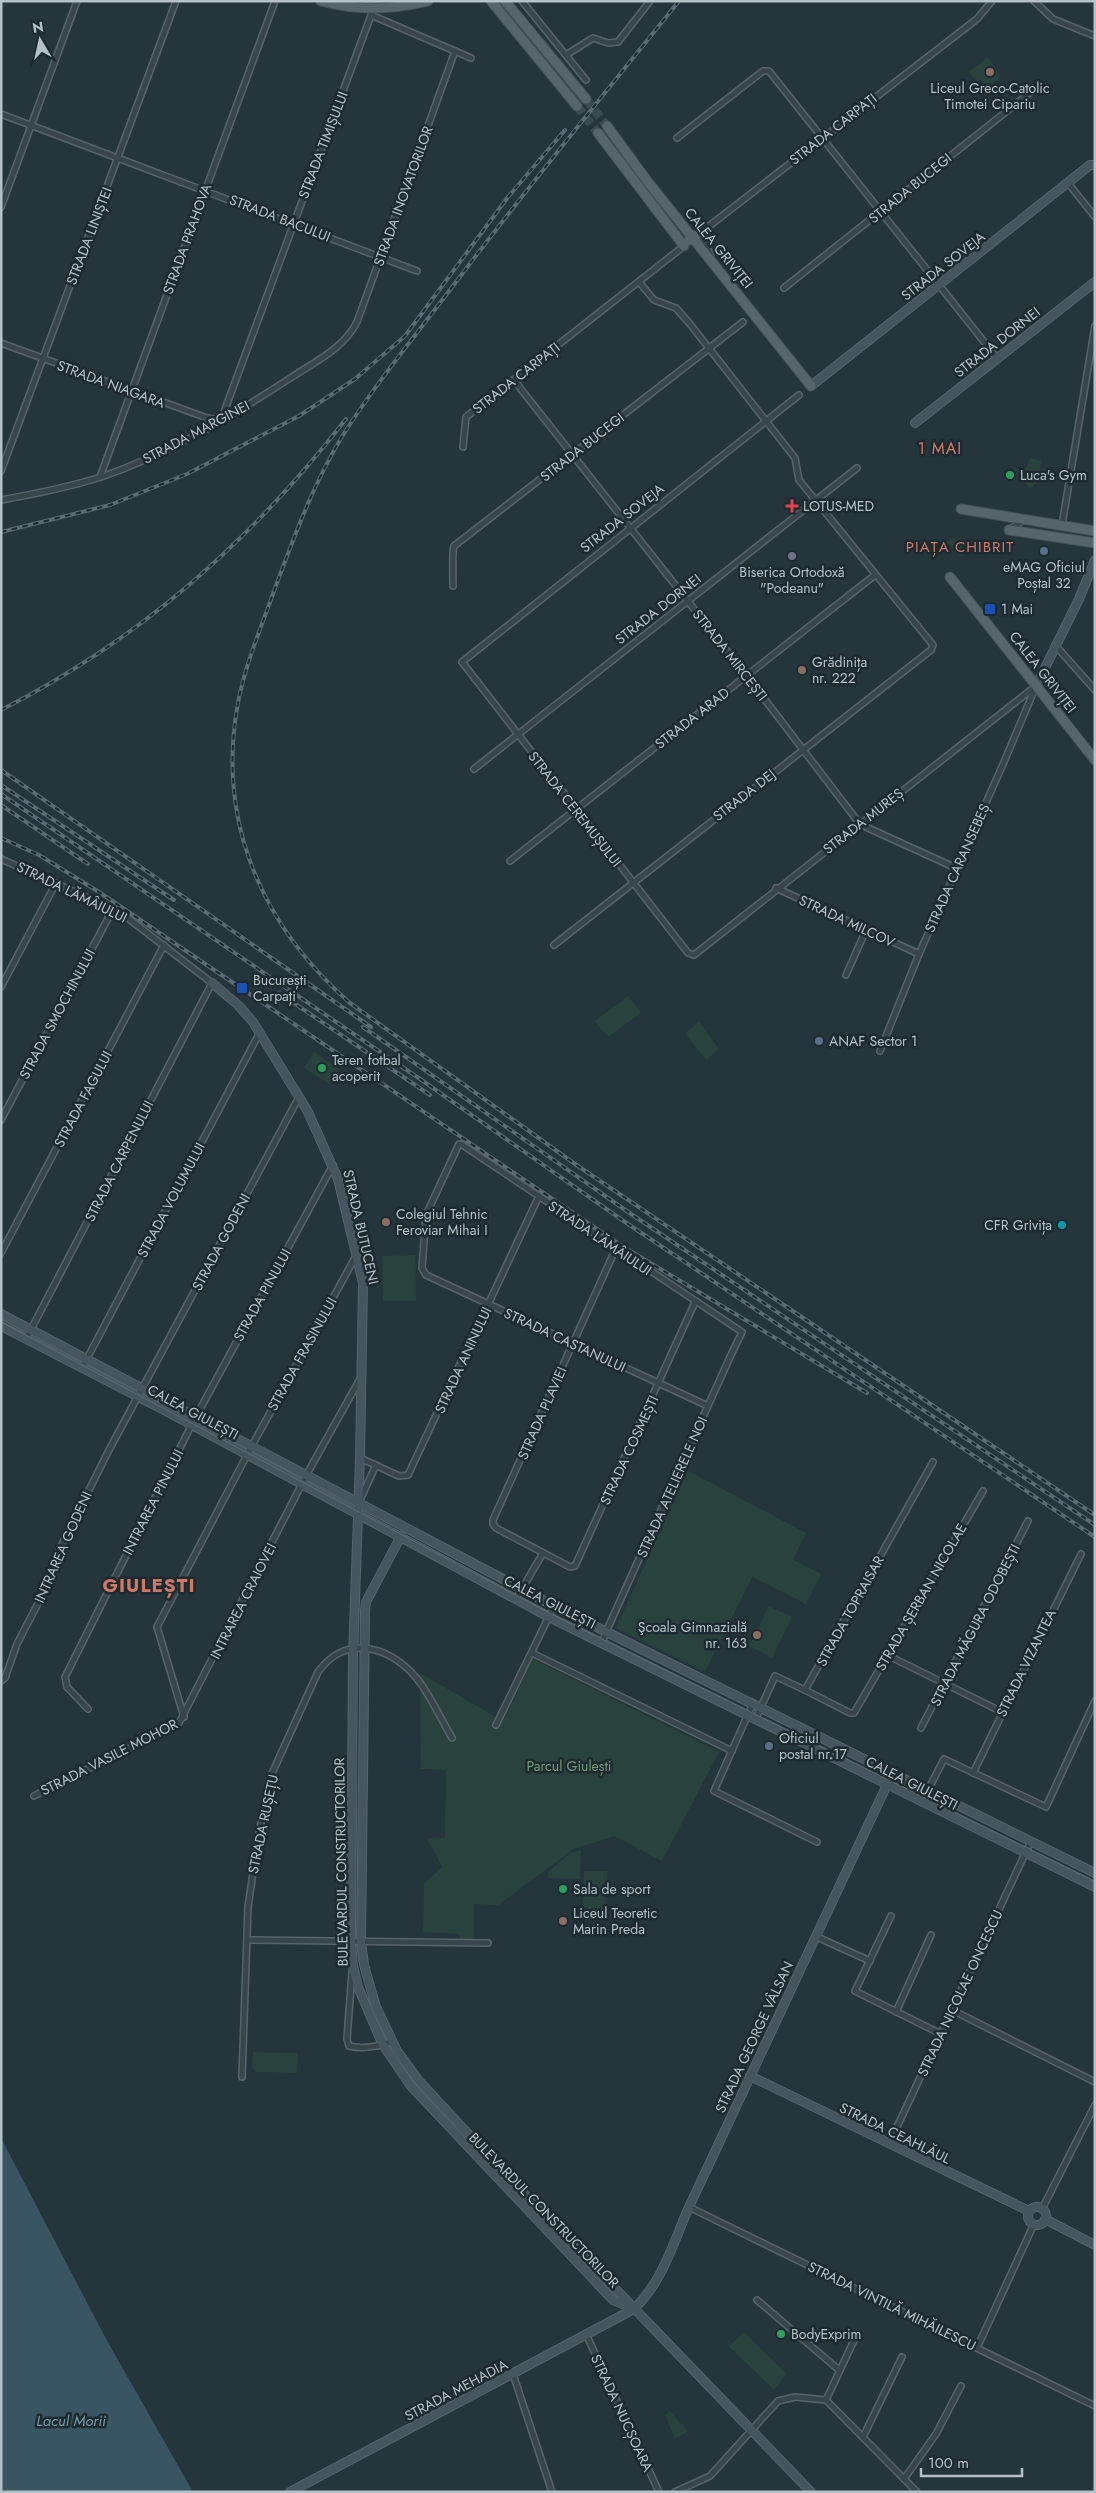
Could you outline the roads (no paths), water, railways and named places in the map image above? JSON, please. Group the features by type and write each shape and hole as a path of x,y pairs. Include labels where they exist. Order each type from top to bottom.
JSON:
{"main road":[{"path":"320,1 372,12 428,1"},
{"path":"491,1 577,106"},
{"path":"505,1 586,99"},
{"name":"CALEA GRIVIȚEI","path":"607,126 693,239 811,386"},
{"name":"CALEA GRIVIȚEI","path":"598,133 675,235 681,249"},
{"path":"675,235 685,239 693,239 704,230"},
{"path":"961,509 1095,531"},
{"path":"1009,530 1095,543"},
{"name":"CALEA GRIVIȚEI","path":"950,576 1095,760"}],"street":[{"path":"1,207 77,1"},
{"name":"STRADA LINIȘTEI","path":"1,471 176,1"},
{"name":"STRADA PRAHOVA","path":"100,477 204,190 276,1"},
{"path":"522,1 586,80"},
{"path":"566,56 593,38 608,43 618,42 650,1"},
{"name":"STRADA CARPAȚI","path":"704,230 977,19 992,1"},
{"path":"1034,1 1053,19 1095,36"},
{"path":"372,12 471,58"},
{"name":"STRADA TIMIȘULUI","path":"221,420 372,12"},
{"name":"STRADA INOVATORILOR","path":"347,339 357,322 456,51"},
{"path":"677,138 763,71 767,70 997,358"},
{"name":"STRADA BUCEGI","path":"784,288 1036,88"},
{"name":"STRADA BACULUI","path":"1,114 417,271"},
{"name":"STRADA SOVEJA","path":"811,386 1092,165"},
{"path":"1068,183 1095,217"},
{"path":"704,230 703,238 717,268"},
{"name":"STRADA CARPAȚI","path":"463,447 466,417 681,249"},
{"path":"639,282 654,300 676,308 795,458 799,480 875,574"},
{"name":"STRADA DORNEI","path":"915,422 1095,282"},
{"name":"STRADA BUCEGI","path":"453,586 454,564 452,550 454,546 743,322"},
{"path":"1062,525 1095,326"},
{"name":"STRADA MARGINEI","path":"1,500 100,477 178,444 260,398 347,339"},
{"name":"STRADA NIAGARA","path":"1,343 131,392 207,418 221,420"},
{"name":"STRADA MIRCEȘTI","path":"515,379 520,388 860,823 958,868"},
{"name":"STRADA SOVEJA","path":"462,662 799,394"},
{"name":"STRADA DORNEI","path":"474,769 857,468"},
{"path":"1009,530 1025,519"},
{"path":"1036,686 1079,599 1095,560"},
{"name":"STRADA DEJ","path":"554,945 931,650 933,645 875,574"},
{"name":"STRADA ARAD","path":"510,861 875,574"},
{"path":"1055,645 1095,690"},
{"name":"STRADA CEREMUȘULUI","path":"462,662 632,883 691,955"},
{"name":"STRADA MUREȘ","path":"691,955 1036,686"},
{"name":"STRADA CARANSEBEȘ","path":"880,1051 919,954 1036,686"},
{"name":"STRADA LĂMÂIULUI","path":"1,859 113,909 164,945 212,983"},
{"path":"1,987 56,882"},
{"name":"STRADA MILCOV","path":"776,888 919,954"},
{"name":"STRADA SMOCHINULUI","path":"1,1120 113,909"},
{"path":"846,976 866,930"},
{"name":"STRADA FAGULUI","path":"1,1252 164,945"},
{"name":"STRADA BUTUCENI","path":"212,983 245,1012 260,1032 299,1097 334,1165 357,1253 364,1294 358,1516"},
{"name":"STRADA CARPENULUI","path":"26,1339 212,983"},
{"name":"STRADA VOLUMULUI","path":"82,1368 260,1032"},
{"name":"STRADA GODENI","path":"142,1388 299,1097"},
{"name":"STRADA LĂMÂIULUI","path":"423,1272 426,1215 459,1144 461,1144 742,1332"},
{"name":"STRADA PINULUI","path":"191,1425 334,1165"},
{"name":"STRADA ANINULUI","path":"360,1458 399,1476 408,1476 539,1196"},
{"name":"STRADA PLAVIEI","path":"543,1553 496,1528 492,1522 616,1248"},
{"name":"STRADA FRASINULUI","path":"184,1717 157,1627 251,1447 357,1253"},
{"name":"STRADA CASTANULUI","path":"423,1272 488,1305 708,1406"},
{"name":"STRADA COSMEȘTI","path":"543,1553 570,1566 575,1566 660,1384 695,1302"},
{"name":"CALEA GIULEȘTI","path":"1,1314 554,1606 1095,1873"},
{"name":"CALEA GIULEȘTI","path":"1,1326 137,1396 549,1617 1095,1887"},
{"name":"STRADA ATELIERELE NOI","path":"602,1643 742,1332"},
{"path":"51,1352 56,1342"},
{"name":"INTRAREA CRAIOVEI","path":"184,1717 307,1475 362,1377"},
{"name":"INTRAREA GODENI","path":"1,1681 50,1580 57,1554 142,1388"},
{"name":"INTRAREA PINULUI","path":"88,1709 66,1686 65,1677 191,1425"},
{"name":"STRADA TOPRAISAR","path":"806,1690 933,1462"},
{"path":"359,1502 376,1465"},
{"name":"STRADA ȘERBAN NICOLAE","path":"806,1690 850,1713 854,1713 982,1491"},
{"name":"BULEVARDUL CONSTRUCTORILOR","path":"358,1516 354,1647 351,1942 353,1966 366,2011 383,2045 411,2086 538,2223 613,2300 634,2309"},
{"name":"STRADA MĂGURA ODOBEȘTI","path":"921,1728 1028,1522"},
{"name":"BULEVARDUL CONSTRUCTORILOR","path":"405,1527 366,1602 361,1942 368,1985 392,2041 420,2082 546,2216 622,2293 634,2309 811,2492"},
{"path":"516,1599 543,1553"},
{"name":"STRADA VIZANTEA","path":"973,1773 1081,1554"},
{"path":"355,1601 366,1602"},
{"path":"496,1725 554,1606"},
{"path":"354,1647 364,1647 389,1654 414,1676 452,1738"},
{"name":"STRADA RUȘEȚU","path":"242,2077 247,1940 253,1865 269,1780 318,1672 336,1653 354,1647"},
{"path":"532,1653 732,1751"},
{"path":"887,1655 1002,1712"},
{"path":"806,1690 775,1676 732,1751 714,1790 817,1842"},
{"path":"928,1790 944,1759 1046,1807 1095,1701"},
{"name":"STRADA VASILE MOHOR","path":"34,1796 179,1724 184,1717"},
{"name":"STRADA GEORGE VÂLSAN","path":"634,2309 658,2280 689,2207 893,1772"},
{"path":"352,1802 362,1802"},
{"name":"STRADA NICOLAE ONCESCU","path":"889,2144 1031,1841"},
{"path":"891,1916 855,1991 941,2034"},
{"path":"896,2012 931,1935"},
{"path":"815,1936 870,1961"},
{"path":"247,1940 488,1943"},
{"path":"353,1966 347,2039 349,2046 383,2045 392,2041"},
{"path":"952,2010 1095,2082"},
{"name":"STRADA CEAHLĂUL","path":"750,2076 1029,2211"},
{"path":"1042,2209 1095,2105"},
{"path":"1088,2117 1095,2120"},
{"name":"STRADA VINTILĂ MIHĂILESCU","path":"689,2207 1095,2406"},
{"path":"1037,2207 1042,2209 1045,2219 1041,2224 1034,2224 1029,2220 1029,2211 1037,2207"},
{"path":"538,2223 546,2216"},
{"path":"1045,2219 1095,2245"},
{"path":"977,2348 1034,2224"},
{"path":"757,2300 839,2370"},
{"name":"STRADA MEHADIA","path":"290,2492 634,2309"},
{"name":"STRADA NUCȘOARA","path":"586,2334 659,2492"},
{"path":"826,2400 857,2334"},
{"path":"863,2437 902,2357"},
{"path":"513,2374 552,2492"},
{"path":"904,2479 936,2434 961,2386"},
{"path":"675,2492 710,2476 778,2401 783,2398 814,2397 826,2400 917,2492"}],"water":[{"name":"Lacul Morii","path":"1,2138 105,2337 193,2492 1,2492"}],"tunnel":[{"path":"586,99 607,126"},
{"path":"577,106 598,133"}],"tram line":[{"path":"355,1 370,3 392,1"},
{"path":"1,1322 551,1614 1095,1881"}],"railway":[{"path":"679,1 513,208 400,355 356,415 322,472 281,571 241,689 233,747 234,789 241,829 253,868 270,905 292,940 319,973 350,1003 575,1164 1095,1515"},
{"path":"1,532 110,505 187,474 299,416 355,379 405,336 508,197 565,130"},
{"path":"1,710 52,682 100,652 190,584 232,546 271,506 346,419"},
{"path":"1,770 371,1027"},
{"path":"1,785 174,900"},
{"path":"1,794 420,1079 625,1222 1095,1537"},
{"path":"1,805 88,864"},
{"path":"1,838 39,855 99,892 622,1246 867,1393"},
{"path":"279,993 430,1095"},
{"path":"363,1027 631,1214 1095,1525"}],"place":[{"name":"Liceul Greco-Catolic Timotei Cipariu","path":"990,72"},
{"name":"Luca's Gym","path":"1010,475"},
{"name":"LOTUS-MED","path":"792,506"},
{"name":"eMAG Oficiul Poștal 32","path":"1044,551"},
{"name":"Biserica Ortodoxă \"Podeanu\"","path":"792,556"},
{"name":"1 Mai","path":"990,609"},
{"name":"Grădinița nr. 222","path":"802,670"},
{"name":"București Carpați","path":"242,988"},
{"name":"ANAF Sector 1","path":"819,1041"},
{"name":"Teren fotbal acoperit","path":"322,1068"},
{"name":"Colegiul Tehnic Feroviar Mihai I","path":"386,1222"},
{"name":"CFR Grivița","path":"1062,1225"},
{"name":"Şcoala Gimnazială nr. 163","path":"757,1635"},
{"name":"Oficiul postal nr.17","path":"769,1746"},
{"name":"Sala de sport","path":"563,1889"},
{"name":"Liceul Teoretic Marin Preda","path":"563,1921"},
{"name":"BodyExprim","path":"781,2334"}],"district":[{"name":"1 MAI","path":"940,448"},
{"name":"PIAȚA CHIBRIT","path":"960,547"},
{"name":"GIULEȘTI","path":"149,1585"}],"park label":[{"name":"Parcul Giulești","path":"569,1766"}]}
